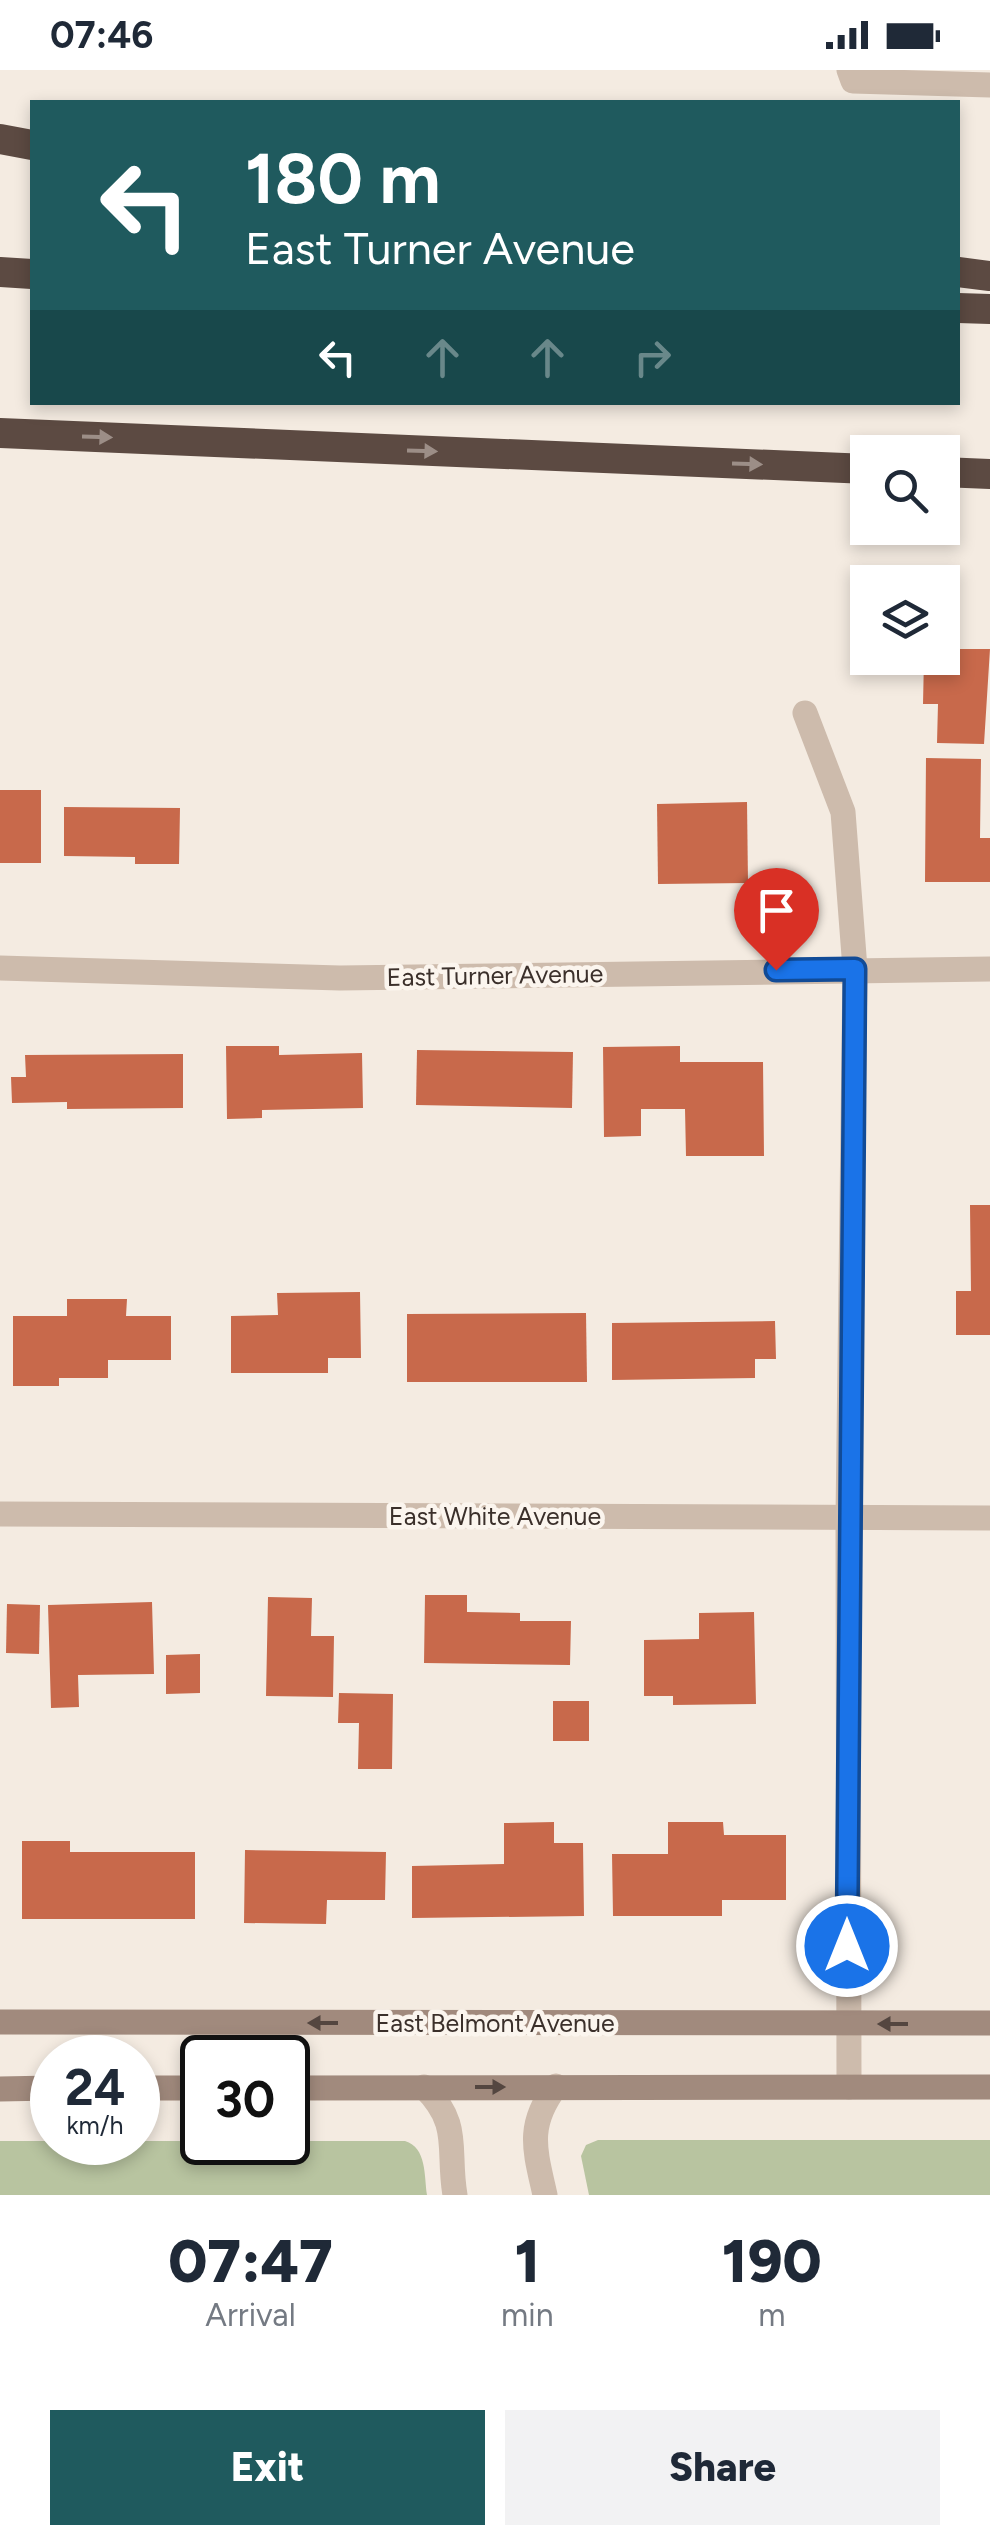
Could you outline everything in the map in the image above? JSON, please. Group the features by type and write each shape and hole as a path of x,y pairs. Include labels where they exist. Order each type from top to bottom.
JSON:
{"highway":[{"path":"0,139 30,144"},
{"path":"0,272 30,274"},
{"path":"960,272 990,276"},
{"path":"960,308 990,309"},
{"path":"0,433 850,468"},
{"path":"960,473 990,474"}],"main road":[{"name":"East Belmont Avenue","path":"0,2022 990,2023"},
{"path":"310,2088 990,2087"},
{"path":"0,2088 30,2088"}],"street":[{"path":"851,75 990,85"},
{"path":"805,713 843,812 855,969 848,1518 850,2087"},
{"name":"East Turner Avenue","path":"0,968 340,978 990,969"},
{"name":"East White Avenue","path":"0,1514 990,1518"},
{"path":"545,2195 534,2141 540,2108 556,2086"},
{"path":"424,2087 444,2106 456,2195"}],"green space":[{"path":"598,2140 990,2140 990,2195 589,2195 581,2156 586,2145"},
{"path":"0,2141 30,2141 30,2165 160,2165 160,2141 180,2141 180,2165 310,2165 310,2141 405,2141 421,2156 427,2195 0,2195"}],"building":[{"path":"960,649 990,649 984,744 937,743 938,704 923,704 924,675 960,675"},
{"path":"926,758 981,759 980,838 990,838 990,882 925,882"},
{"path":"0,790 41,790 41,863 0,863"},
{"path":"747,802 748,883 658,884 657,804"},
{"path":"64,807 180,808 179,864 135,864 135,857 64,856"},
{"path":"226,1046 279,1046 279,1055 362,1053 363,1108 262,1110 262,1118 227,1119"},
{"path":"680,1046 680,1062 763,1062 764,1156 686,1156 685,1109 641,1109 641,1136 604,1137 603,1047"},
{"path":"417,1050 573,1052 572,1108 416,1105"},
{"path":"183,1054 183,1108 67,1109 67,1102 12,1103 11,1077 26,1077 25,1055"},
{"path":"970,1205 990,1205 990,1335 956,1335 956,1291 971,1291"},
{"path":"360,1292 361,1358 328,1358 328,1373 231,1373 231,1316 278,1315 277,1293"},
{"path":"67,1299 127,1299 126,1316 171,1316 171,1360 108,1360 108,1378 59,1378 59,1386 13,1386 13,1316 67,1316"},
{"path":"586,1313 587,1382 407,1382 407,1314"},
{"path":"775,1321 776,1359 755,1359 755,1378 612,1380 612,1323"},
{"path":"425,1595 467,1595 467,1612 520,1613 520,1621 571,1621 570,1665 424,1663"},
{"path":"268,1597 312,1598 311,1636 334,1636 333,1697 266,1696"},
{"path":"152,1602 154,1674 78,1675 79,1707 51,1708 48,1605"},
{"path":"7,1604 40,1605 39,1654 6,1653"},
{"path":"754,1612 756,1704 673,1705 673,1696 644,1696 644,1640 699,1639 699,1613"},
{"path":"200,1654 200,1693 166,1694 166,1655"},
{"path":"339,1693 393,1694 392,1769 358,1769 359,1723 338,1723"},
{"path":"553,1701 589,1701 589,1741 553,1741"},
{"path":"554,1822 554,1843 583,1843 584,1916 412,1918 412,1866 504,1864 504,1823"},
{"path":"668,1822 723,1822 724,1835 786,1835 786,1900 722,1900 722,1916 613,1916 612,1854 668,1854"},
{"path":"22,1841 70,1841 70,1852 195,1852 195,1919 22,1919"},
{"path":"245,1850 386,1852 385,1900 327,1900 326,1924 244,1923"}],"route":[{"path":"776,970 855,969 847,1946"}]}
